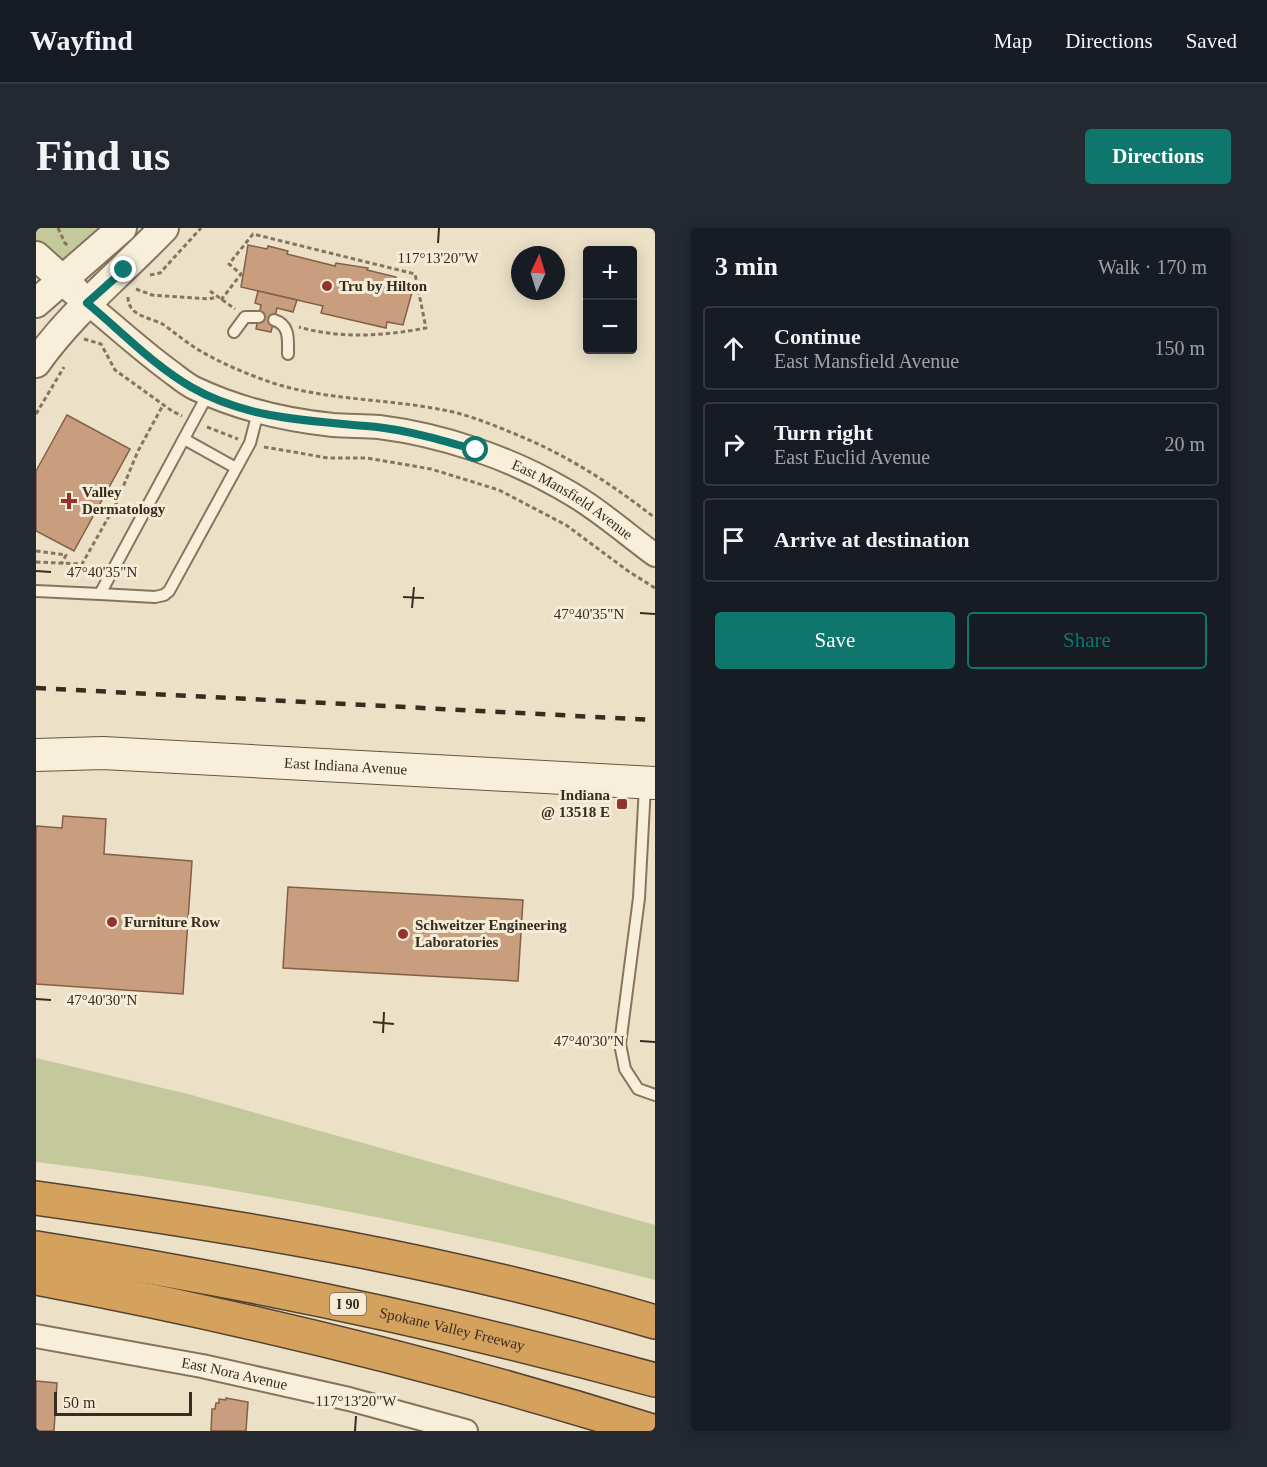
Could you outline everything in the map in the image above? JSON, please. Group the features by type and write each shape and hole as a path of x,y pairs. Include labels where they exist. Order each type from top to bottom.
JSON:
{"highway":[{"path":"36,1198 176,1217 373,1253 504,1282 655,1322"},
{"name":"Spokane Valley Freeway","path":"36,1248 217,1279 373,1310 493,1337 655,1380"},
{"path":"36,1278 182,1306 332,1340 517,1390 652,1431"}],"main road":[{"name":"East Indiana Avenue","path":"36,755 103,753 650,783"}],"street":[{"path":"36,303 122,228"},
{"path":"36,363 64,326 124,270 164,228"},
{"name":"East Mansfield Avenue","path":"36,256 87,303 191,387 243,409 333,425 379,428 430,437 476,450 520,467 564,489 655,555"},
{"path":"36,739 103,753"},
{"name":"East Nora Avenue","path":"36,1336 202,1366 352,1400 466,1431"}],"lane":[{"path":"234,332 245,317 259,317"},
{"path":"274,320 287,330 288,354"},
{"path":"100,594 208,394"},
{"path":"36,591 155,597 164,595 175,580 250,443 258,412"},
{"path":"183,439 236,468"},
{"path":"650,783 639,898 620,1044 625,1069 638,1089 655,1095"}],"path":[{"path":"130,284 139,291 152,295 219,298 241,274 229,264 253,234 415,274 426,328 399,333 358,336 299,328 295,318"},
{"path":"210,291 236,309"},
{"path":"128,293 128,302 133,312 162,324 196,348 232,368 278,385 318,393 439,409 515,434 566,457 616,487 655,518"},
{"path":"76,342 85,339 101,344 115,370 172,411 250,443 328,458 366,458 432,469 499,490 566,525 655,588"},
{"path":"36,414 66,363"},
{"path":"36,562 82,564 116,504 138,452 164,405"},
{"path":"36,552 66,555 62,563"}],"green space":[{"path":"36,228 122,228 63,279 36,256"},
{"path":"36,1058 188,1094 655,1225 655,1280 579,1261 347,1211 192,1184 36,1162"}],"building":[{"name":"Tru by Hilton","path":"248,245 267,249 268,246 288,251 287,254 335,266 336,263 368,268 367,270 396,277 395,281 414,285 403,325 387,322 386,328 321,313 323,306 241,287"},
{"path":"258,291 297,300 293,312 277,308 271,332 256,329 261,305 255,303"},
{"name":"Valley Dermatology","path":"67,415 130,449 74,551 36,531 36,471"},
{"name":"Furniture Row","path":"63,816 106,819 104,854 192,861 183,994 36,984 36,826 62,828"},
{"name":"Schweitzer Engineering Laboratories","path":"288,887 523,900 518,981 283,968"},
{"path":"36,1381 57,1383 54,1431 36,1431"},
{"path":"226,1398 248,1402 246,1431 211,1431 212,1409 215,1409 219,1399 226,1400"}],"railway":[{"path":"36,688 655,720"}],"place":[{"name":"Tru by Hilton","path":"327,286"},
{"name":"Valley Dermatology","path":"69,501"},
{"name":"Indiana @ 13518 E","path":"622,804"},
{"name":"Furniture Row","path":"112,922"},
{"name":"Schweitzer Engineering Laboratories","path":"403,934"}],"route":[{"path":"124,270 87,303 191,387 243,409 294,420 379,428 430,437 476,450"}]}
